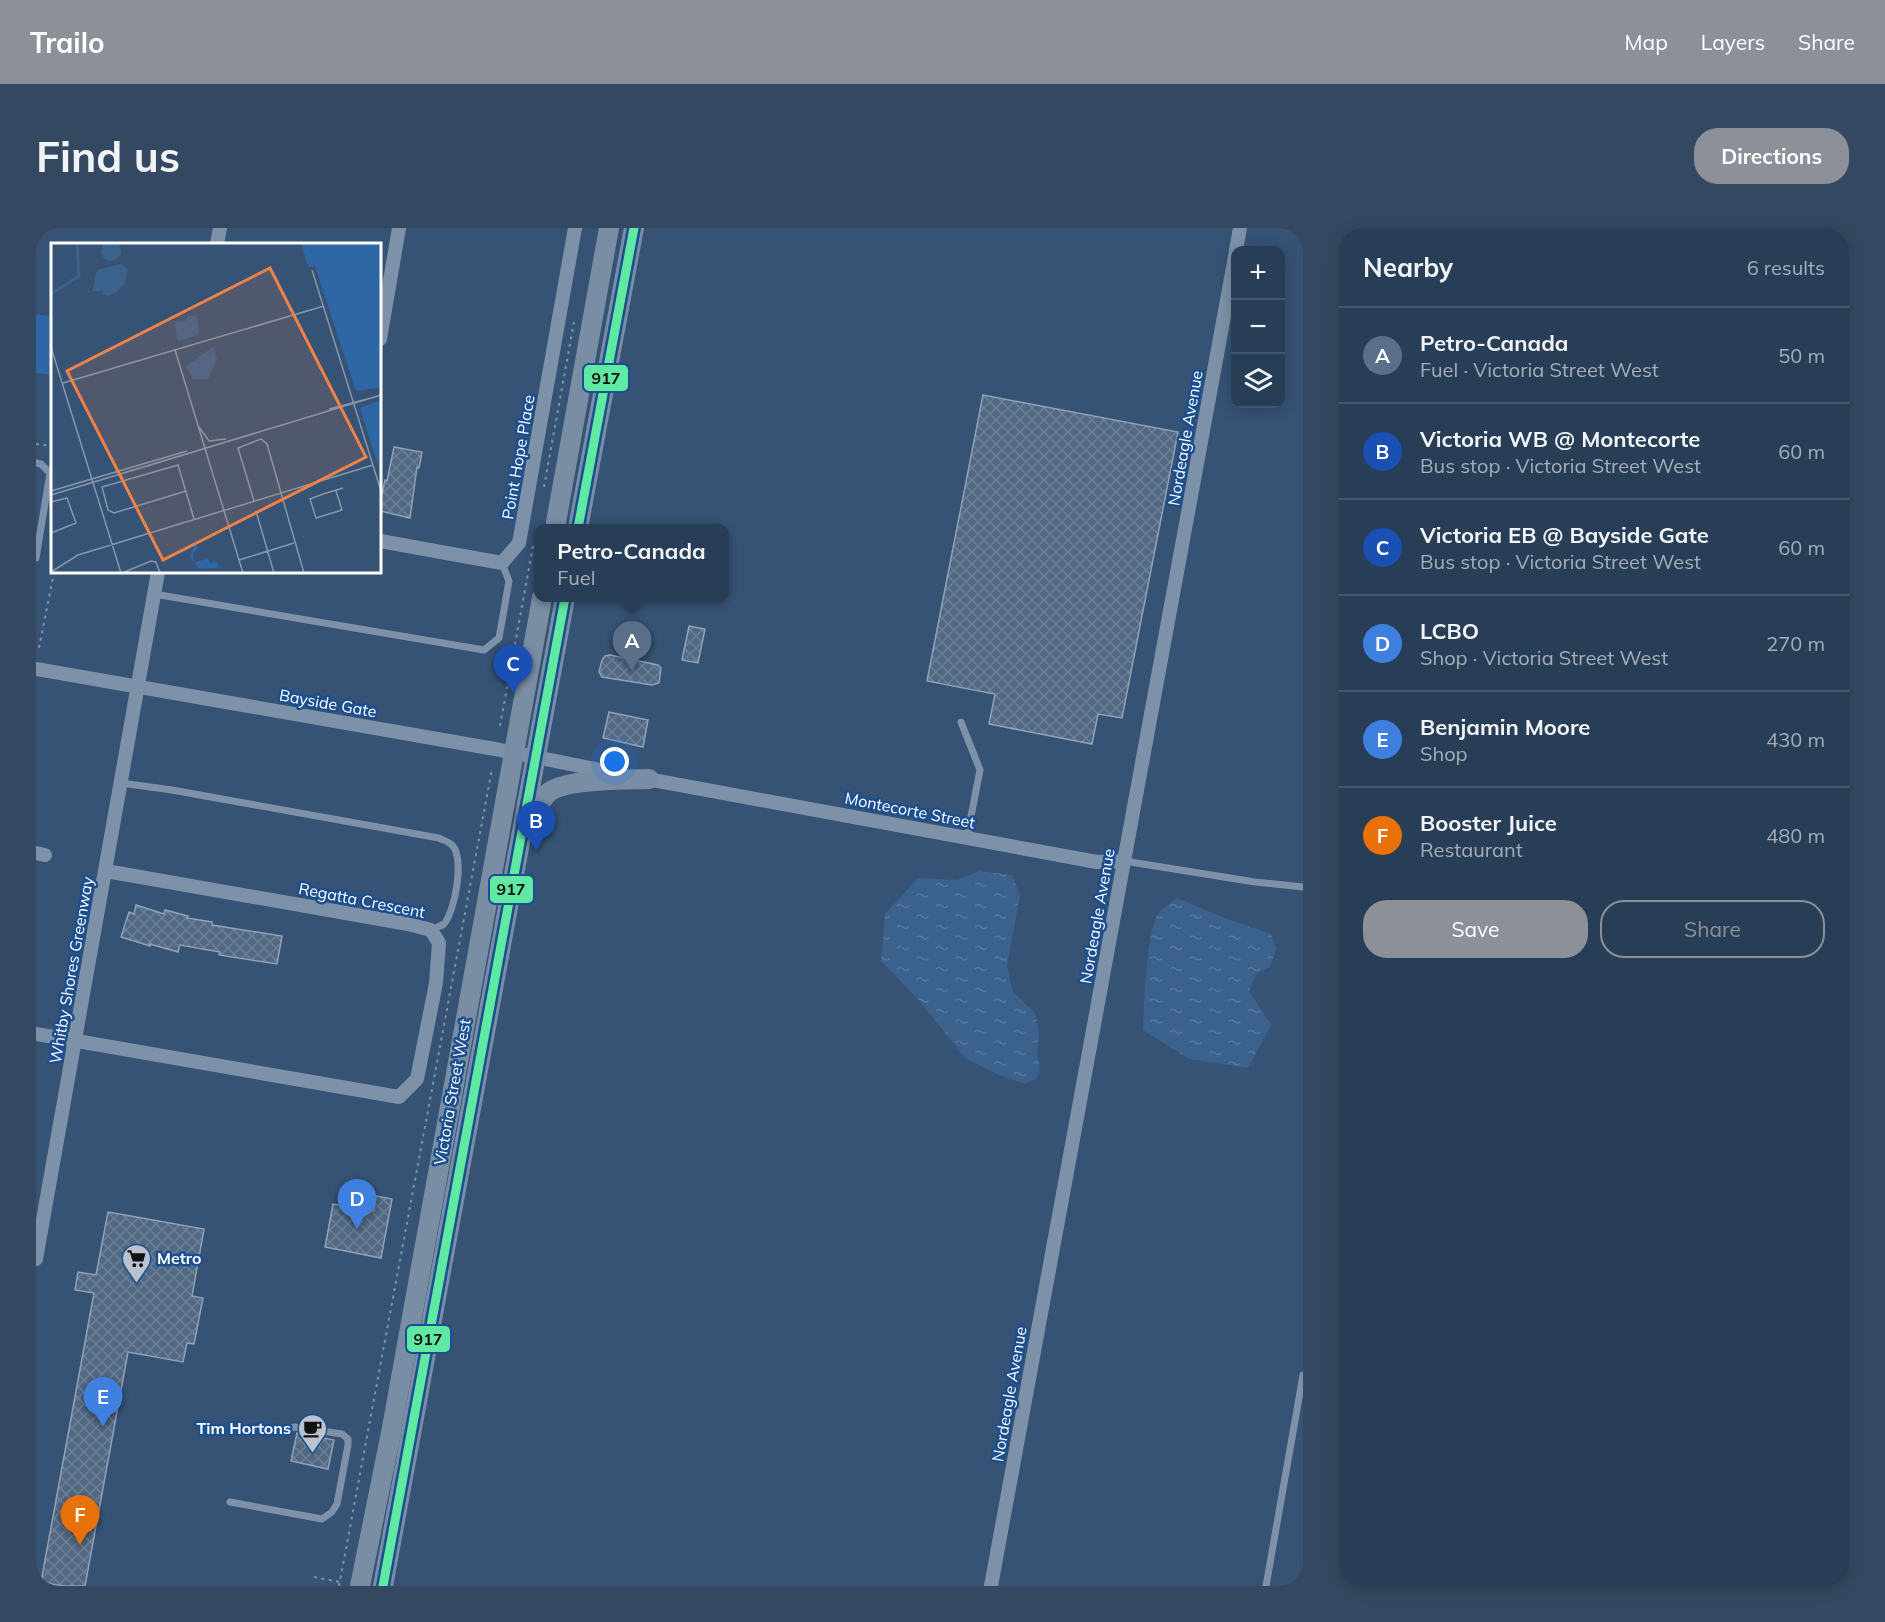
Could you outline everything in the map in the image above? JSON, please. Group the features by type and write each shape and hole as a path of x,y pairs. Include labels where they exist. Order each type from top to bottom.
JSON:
{"main road":[{"path":"556,524 609,228"},
{"path":"579,524 634,228"},
{"name":"Victoria Street West","path":"360,1586 391,1433 541,602"},
{"name":"Victoria Street West","path":"383,1586 564,602"},
{"path":"510,890 534,812 548,792 581,781 649,779"}],"street":[{"path":"217,243 220,228"},
{"path":"381,333 399,228"},
{"name":"Point Hope Place","path":"502,563 519,543 575,228"},
{"name":"Nordeagle Avenue","path":"1237,246 1240,228"},
{"name":"Nordeagle Avenue","path":"991,1586 1231,278"},
{"path":"381,541 502,563"},
{"name":"Whitby Shores Greenway","path":"36,1259 158,573"},
{"path":"36,669 137,687"},
{"name":"Bayside Gate","path":"137,687 513,754"},
{"name":"Montecorte Street","path":"513,754 1097,862 1124,861"},
{"name":"Regatta Crescent","path":"75,1041 399,1096 417,1079 436,983 439,943 430,930 408,924 106,871"},
{"path":"36,1034 75,1041"}],"lane":[{"path":"36,463 41,464 50,472 36,558"},
{"path":"154,594 484,650 499,638 509,581 502,563"},
{"path":"961,722 980,770 967,837"},
{"path":"122,783 439,838 452,845 458,857 459,875 451,910 443,924 430,930"},
{"name":"Montecorte Street","path":"1124,861 1255,882 1303,887"},
{"path":"1266,1586 1303,1375"},
{"path":"230,1502 322,1519 332,1512 337,1504 348,1439 342,1434 295,1427 281,1431"}],"path":[{"path":"543,492 574,320"},
{"path":"36,444 51,446"},
{"path":"500,726 534,538"},
{"path":"39,648 54,573"},
{"path":"314,1577 340,1584 492,769"}],"shaded area":[{"path":"36,314 51,317 51,375 36,373"}],"water":[{"path":"979,871 1012,875 1020,895 1007,966 1013,992 1035,1013 1039,1033 1037,1052 1040,1070 1036,1079 1025,1084 999,1075 965,1058 918,999 881,961 885,914 918,878 957,880"},
{"path":"1177,898 1271,934 1276,949 1270,967 1256,974 1249,991 1271,1025 1248,1068 1189,1059 1143,1030 1146,968 1151,934 1159,913"}],"building":[{"path":"983,395 1178,432 1122,718 1098,714 1092,744 989,724 995,694 927,681"},
{"path":"394,447 422,452 419,468 417,467 410,518 381,511 381,498 385,480 387,481"},
{"path":"689,626 705,629 698,663 682,660"},
{"path":"610,655 658,665 661,668 659,683 652,685 602,677 599,672 602,660 605,656"},
{"path":"609,712 648,720 643,747 603,738"},
{"path":"136,905 164,914 165,910 188,916 187,918 212,922 212,925 282,936 277,964 219,955 220,952 180,945 178,952 121,937 129,912 134,914"},
{"path":"376,1196 392,1199 381,1258 325,1247 333,1204 374,1211"},
{"path":"108,1212 204,1229 192,1296 203,1298 194,1344 187,1343 183,1362 128,1352 85,1586 63,1586 41,1582 94,1293 75,1290 78,1272 96,1275"},
{"name":"Tim Hortons","path":"297,1433 334,1440 328,1469 291,1461"}],"transit line":[{"name":"917","path":"579,524 634,228"},
{"name":"917","path":"383,1586 564,602"}],"place":[{"name":"Petro-Canada","path":"632,671"},
{"name":"Victoria EB @ Bayside Gate","path":"513,694"},
{"name":"Victoria WB @ Montecorte","path":"536,851"},
{"name":"LCBO","path":"357,1229"},
{"name":"Metro","path":"136,1284"},
{"name":"Benjamin Moore","path":"103,1427"},
{"name":"Tim Hortons","path":"312,1454"},
{"name":"Booster Juice","path":"80,1545"}]}
